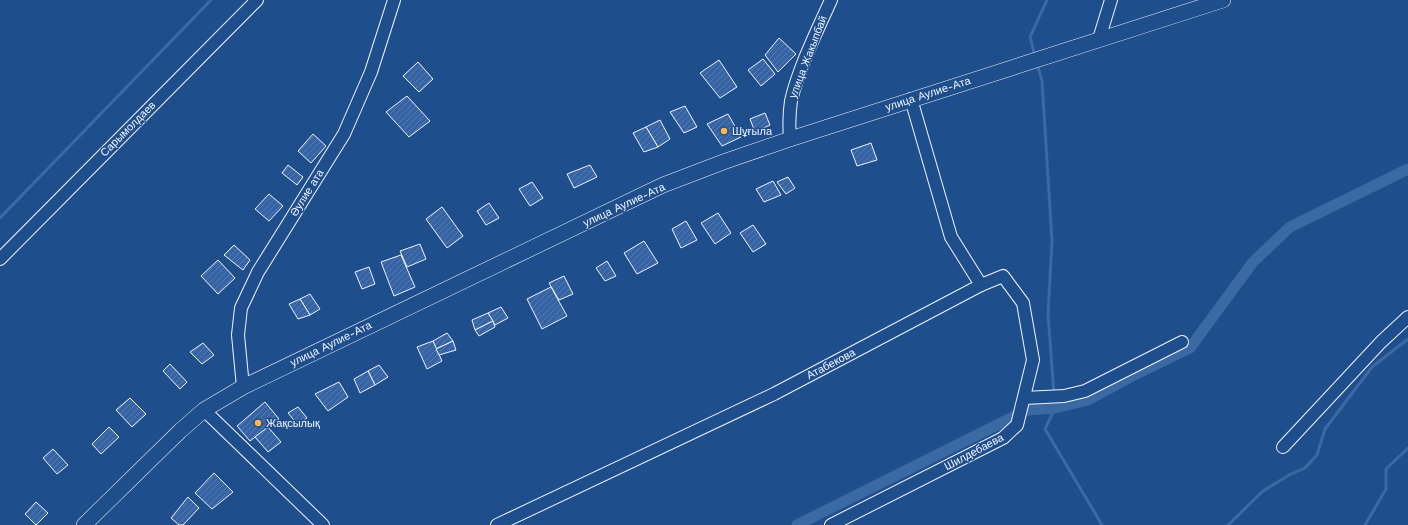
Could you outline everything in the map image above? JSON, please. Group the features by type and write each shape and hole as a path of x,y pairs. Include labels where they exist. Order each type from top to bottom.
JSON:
{"main road":[{"name":"улица Аулие-Ата","path":"84,525 180,431 204,410 243,387 663,186 726,161 790,139 1099,40 1199,3 1223,0"}],"street":[{"name":"Сарымолдаев","path":"0,259 257,0"},
{"name":"Әулие ата","path":"243,387 238,335 241,308 258,272 344,134 371,72 394,0"},
{"name":"улица Жакыпбай","path":"790,139 789,119 791,102 797,82 831,0"},
{"path":"1099,40 1111,0"},
{"path":"911,99 951,237 981,285"},
{"name":"Шилдебаева","path":"831,525 1003,438 1017,425 1033,360 1023,302 1003,276 981,285"},
{"name":"Атабекова","path":"497,525 774,394 981,285"},
{"path":"1283,447 1381,342 1408,317"},
{"path":"1024,398 1064,396 1085,391 1182,342"},
{"path":"204,410 323,525"}],"building":[{"path":"779,38 796,54 778,72 765,55"},
{"path":"763,59 775,74 761,86 748,70"},
{"path":"719,60 737,87 720,98 700,73"},
{"path":"418,62 433,79 419,92 403,76"},
{"path":"407,96 430,121 409,137 386,112"},
{"path":"685,106 697,127 684,133 670,112"},
{"path":"765,113 770,125 755,132 750,119"},
{"name":"Шұғыла","path":"728,114 741,137 722,146 707,124"},
{"path":"660,120 670,139 658,147 646,127"},
{"path":"646,127 658,147 644,152 633,133"},
{"path":"313,134 326,146 311,163 298,151"},
{"path":"871,143 877,160 857,166 851,150"},
{"path":"288,165 303,177 297,185 282,173"},
{"path":"590,165 597,177 574,188 567,174"},
{"path":"788,177 795,188 786,194 777,182"},
{"path":"773,181 781,195 764,202 756,189"},
{"path":"532,182 543,198 530,206 519,189"},
{"path":"269,194 283,206 269,221 255,209"},
{"path":"489,203 499,218 486,225 477,211"},
{"path":"442,207 463,236 447,248 426,219"},
{"path":"718,213 731,233 715,244 701,223"},
{"path":"686,221 697,240 681,248 672,229"},
{"path":"753,225 766,244 753,252 740,233"},
{"path":"644,241 658,263 637,274 624,253"},
{"path":"420,244 426,259 407,267 400,251"},
{"path":"234,245 250,260 243,270 224,255"},
{"path":"401,255 415,287 394,296 381,262"},
{"path":"218,260 235,278 218,294 201,276"},
{"path":"607,261 616,276 605,281 596,268"},
{"path":"369,267 375,284 362,289 355,272"},
{"path":"564,276 573,294 559,300 549,283"},
{"path":"551,287 567,316 542,329 527,299"},
{"path":"310,294 320,309 310,315 300,299"},
{"path":"300,299 310,315 298,319 289,304"},
{"path":"501,307 508,318 495,325 488,313"},
{"path":"488,313 493,321 475,330 472,320"},
{"path":"493,321 495,327 479,336 475,330"},
{"path":"447,333 453,341 436,349 433,341"},
{"path":"433,341 442,361 427,369 417,347"},
{"path":"453,341 456,350 439,355 436,349"},
{"path":"203,343 214,355 202,364 190,352"},
{"path":"170,364 187,382 180,389 163,371"},
{"path":"379,365 388,377 375,385 368,371"},
{"path":"368,371 375,385 360,393 354,379"},
{"path":"339,382 348,397 328,411 315,394"},
{"path":"130,398 146,414 132,427 116,410"},
{"name":"Жақсылық","path":"265,402 279,419 250,441 237,426"},
{"path":"298,407 307,418 298,425 288,413"},
{"path":"109,427 119,437 101,454 92,444"},
{"path":"268,427 281,442 268,452 255,437"},
{"path":"53,449 68,465 57,474 43,458"},
{"path":"214,473 233,492 212,509 195,493"},
{"path":"188,497 199,508 183,525 179,525 171,518"},
{"path":"36,502 48,513 36,525 25,514"}],"waterway":[{"path":"0,218 211,0"},
{"path":"1035,56 1030,37 1047,0"},
{"path":"1037,63 1042,81 1052,241 1048,314 1054,394"},
{"path":"797,525 1027,410 1055,408 1088,400 1136,374 1190,348 1253,262 1290,227 1408,169"},
{"path":"1228,525 1263,491 1289,475 1305,468 1317,455 1325,429 1372,367 1408,339"},
{"path":"1054,400 1055,408 1045,429 1102,525"},
{"path":"1365,525 1386,489 1386,469 1408,448"}],"place":[{"name":"Шұғыла","path":"724,131"},
{"name":"Жақсылық","path":"258,423"}]}
